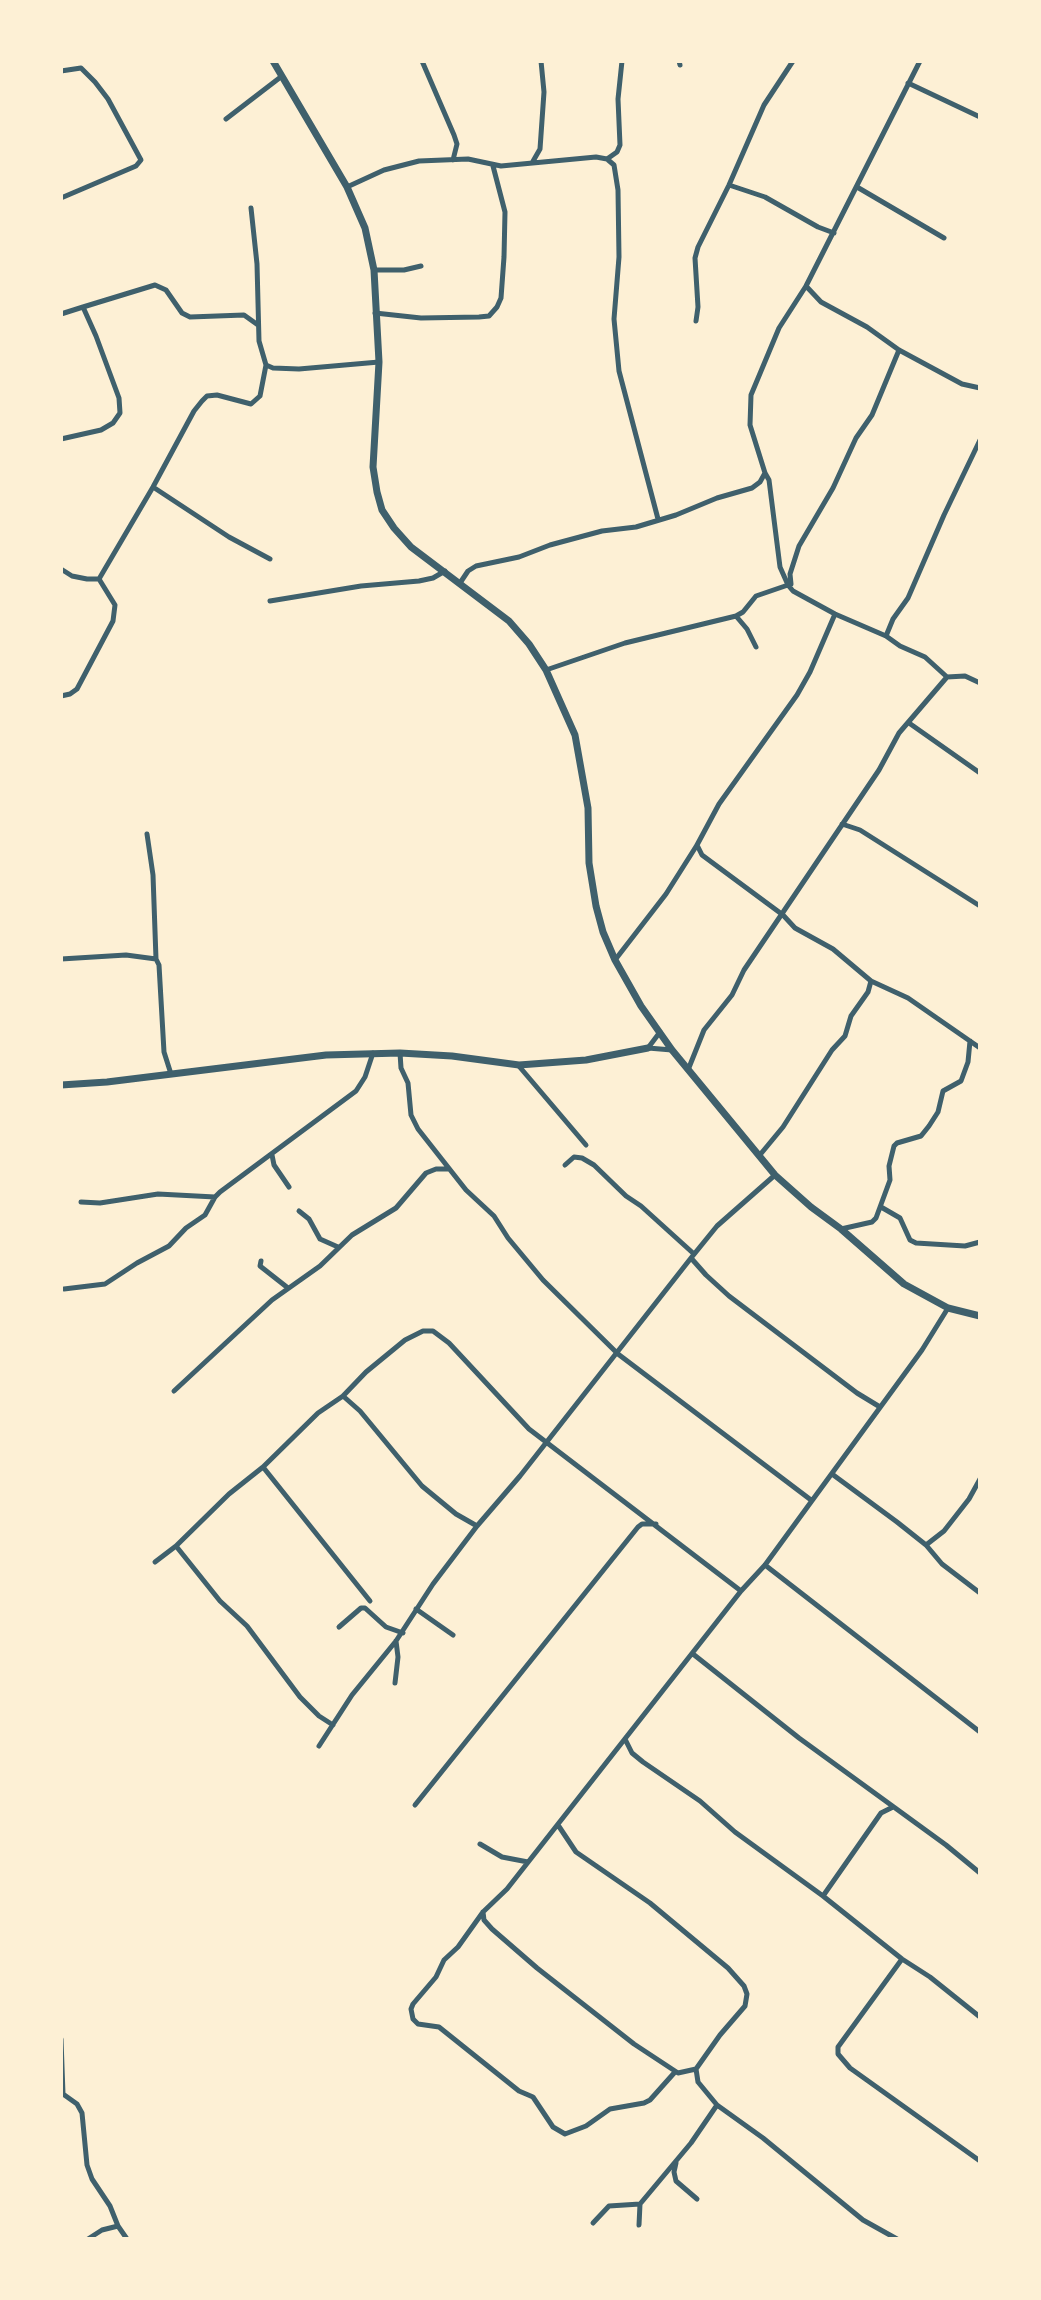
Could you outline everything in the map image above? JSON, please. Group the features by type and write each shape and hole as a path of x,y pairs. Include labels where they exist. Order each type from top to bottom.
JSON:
{"street":[{"path":"273,61 347,187 365,228 374,270 379,362 373,467 382,510 411,547 509,621 529,644 546,670 575,735 588,808 589,863 596,905 603,932 615,960 641,1006 672,1050 791,1191 841,1229 904,1284 948,1308 980,1316"},
{"path":"422,61 457,144 453,160"},
{"path":"532,163 540,149 544,92 541,61"},
{"path":"347,187 399,165 419,161 482,161 493,166 583,158 607,159 617,152 620,145 618,99 622,61"},
{"path":"696,321 696,253 764,105 793,61"},
{"path":"920,61 873,150 834,233 806,286 779,328 751,395 750,425 769,480 780,567 791,588 835,614 887,636 900,646 925,657 947,677 965,677 980,683"},
{"path":"61,71 82,68 95,82 108,99 141,160 136,166 61,198"},
{"path":"226,119 282,76"},
{"path":"908,83 980,117"},
{"path":"607,159 614,165 618,190 614,319 619,371 658,519"},
{"path":"375,313 421,318 479,317 489,316 497,307 501,298 505,212 493,166"},
{"path":"729,185 765,197 834,233"},
{"path":"857,187 944,238"},
{"path":"99,579 202,401 207,396 217,395 251,404 260,396 267,366 259,341 257,264 251,208"},
{"path":"374,270 404,270 421,266"},
{"path":"61,314 155,285 166,290 182,313 190,317 244,315 258,325"},
{"path":"806,286 821,302 867,327 899,350 962,384 980,388"},
{"path":"61,439 101,430 113,423 120,413 119,398 83,307"},
{"path":"791,588 790,574 799,545 833,488 856,438 872,415 899,350"},
{"path":"267,366 299,369 379,362"},
{"path":"887,636 893,619 908,598 980,440"},
{"path":"460,583 468,571 476,566 602,531 636,527 676,515 717,498 752,488 760,482 765,473"},
{"path":"153,487 229,537 270,559"},
{"path":"61,569 72,576 99,579"},
{"path":"270,601 361,586 419,581 433,578 445,571"},
{"path":"61,695 70,694 77,689 113,621 115,605 99,579"},
{"path":"546,670 635,640 736,616 743,612 756,596 791,588"},
{"path":"615,960 666,894 719,804 797,695 835,614"},
{"path":"736,616 747,629 756,647"},
{"path":"688,1070 704,1030 726,1004 744,970 879,769 894,740 947,677"},
{"path":"909,723 980,773"},
{"path":"842,824 860,830 980,906"},
{"path":"147,834 153,875 156,959 159,965 164,1052 171,1074"},
{"path":"697,845 702,855 783,915 794,928 833,949 871,981 919,1005 980,1048"},
{"path":"689,858 702,855"},
{"path":"61,959 126,955 156,959"},
{"path":"759,1156 783,1127 832,1050 845,1036 871,981"},
{"path":"868,992 883,986"},
{"path":"648,1048 660,1032"},
{"path":"841,1229 872,1222 881,1207 890,1180 894,1146 921,1136 938,1112 943,1091 961,1082 968,1062 970,1041"},
{"path":"61,1085 171,1074 218,1066 373,1053 452,1056 516,1064 586,1060 648,1048 672,1050"},
{"path":"64,1289 105,1284 137,1262 162,1251 186,1228 205,1215 215,1197 356,1090 365,1077 373,1053"},
{"path":"400,1053 401,1068 408,1083 411,1115 418,1129 466,1190 494,1216 508,1238 543,1280 618,1354 811,1500"},
{"path":"516,1064 586,1145"},
{"path":"272,1154 274,1165 289,1187"},
{"path":"565,1165 574,1157 594,1165 626,1196 641,1206 729,1296 857,1393 880,1407"},
{"path":"436,1169 441,1159"},
{"path":"174,1391 233,1334 320,1266 338,1247 368,1223 396,1208 426,1173 436,1169 448,1169"},
{"path":"319,1746 352,1695 384,1654 397,1642 416,1609 477,1526 618,1354 692,1256 717,1226 775,1175"},
{"path":"81,1202 100,1203 158,1194 215,1197"},
{"path":"881,1207 900,1218 910,1240 916,1243 965,1246 980,1242"},
{"path":"299,1211 309,1219 320,1239 338,1247"},
{"path":"261,1261 260,1266 288,1289"},
{"path":"675,2072 644,2104 610,2109 586,2126 565,2134 552,2127 533,2097 519,2091 439,2027 418,2024 412,2014 413,2004 429,1986 444,1960 466,1937 483,1912 507,1888 741,1591 765,1565 922,1350 948,1308"},
{"path":"155,1562 176,1546 229,1494 263,1467 318,1413 343,1396 366,1372 405,1340 423,1331 433,1331 449,1343 515,1416 741,1591"},
{"path":"343,1396 360,1411 422,1486 456,1514 477,1526"},
{"path":"263,1467 370,1601"},
{"path":"832,1474 926,1545 942,1564 980,1593"},
{"path":"926,1545 944,1531 969,1499 980,1479"},
{"path":"415,1805 633,1533 642,1524 656,1524"},
{"path":"176,1546 220,1601 247,1626 300,1697 319,1716 333,1725"},
{"path":"765,1565 980,1731"},
{"path":"339,1628 361,1608 365,1608 386,1627 403,1633"},
{"path":"416,1609 453,1635"},
{"path":"395,1683 397,1642"},
{"path":"693,1654 799,1738 980,1873"},
{"path":"625,1738 632,1753 701,1801 734,1832 823,1896 980,2017"},
{"path":"823,1896 881,1813 893,1807"},
{"path":"483,1912 484,1920 492,1929 580,2003 675,2072 684,2073 696,2069 745,2006 747,1994 744,1986 728,1968 650,1903 576,1852 558,1825"},
{"path":"480,1844 502,1857 528,1862"},
{"path":"902,1959 838,2047 838,2054 850,2068 980,2161"},
{"path":"61,2039 62,2094 77,2104 82,2113 87,2165 92,2179 127,2239"},
{"path":"696,2069 698,2082 717,2105 764,2138 863,2220 897,2239"},
{"path":"639,2225 640,2204 709,2120 717,2105"},
{"path":"677,2160 674,2172 676,2181 696,2199"},
{"path":"593,2223 609,2206 640,2204"},
{"path":"88,2239 102,2230 118,2226"}]}
